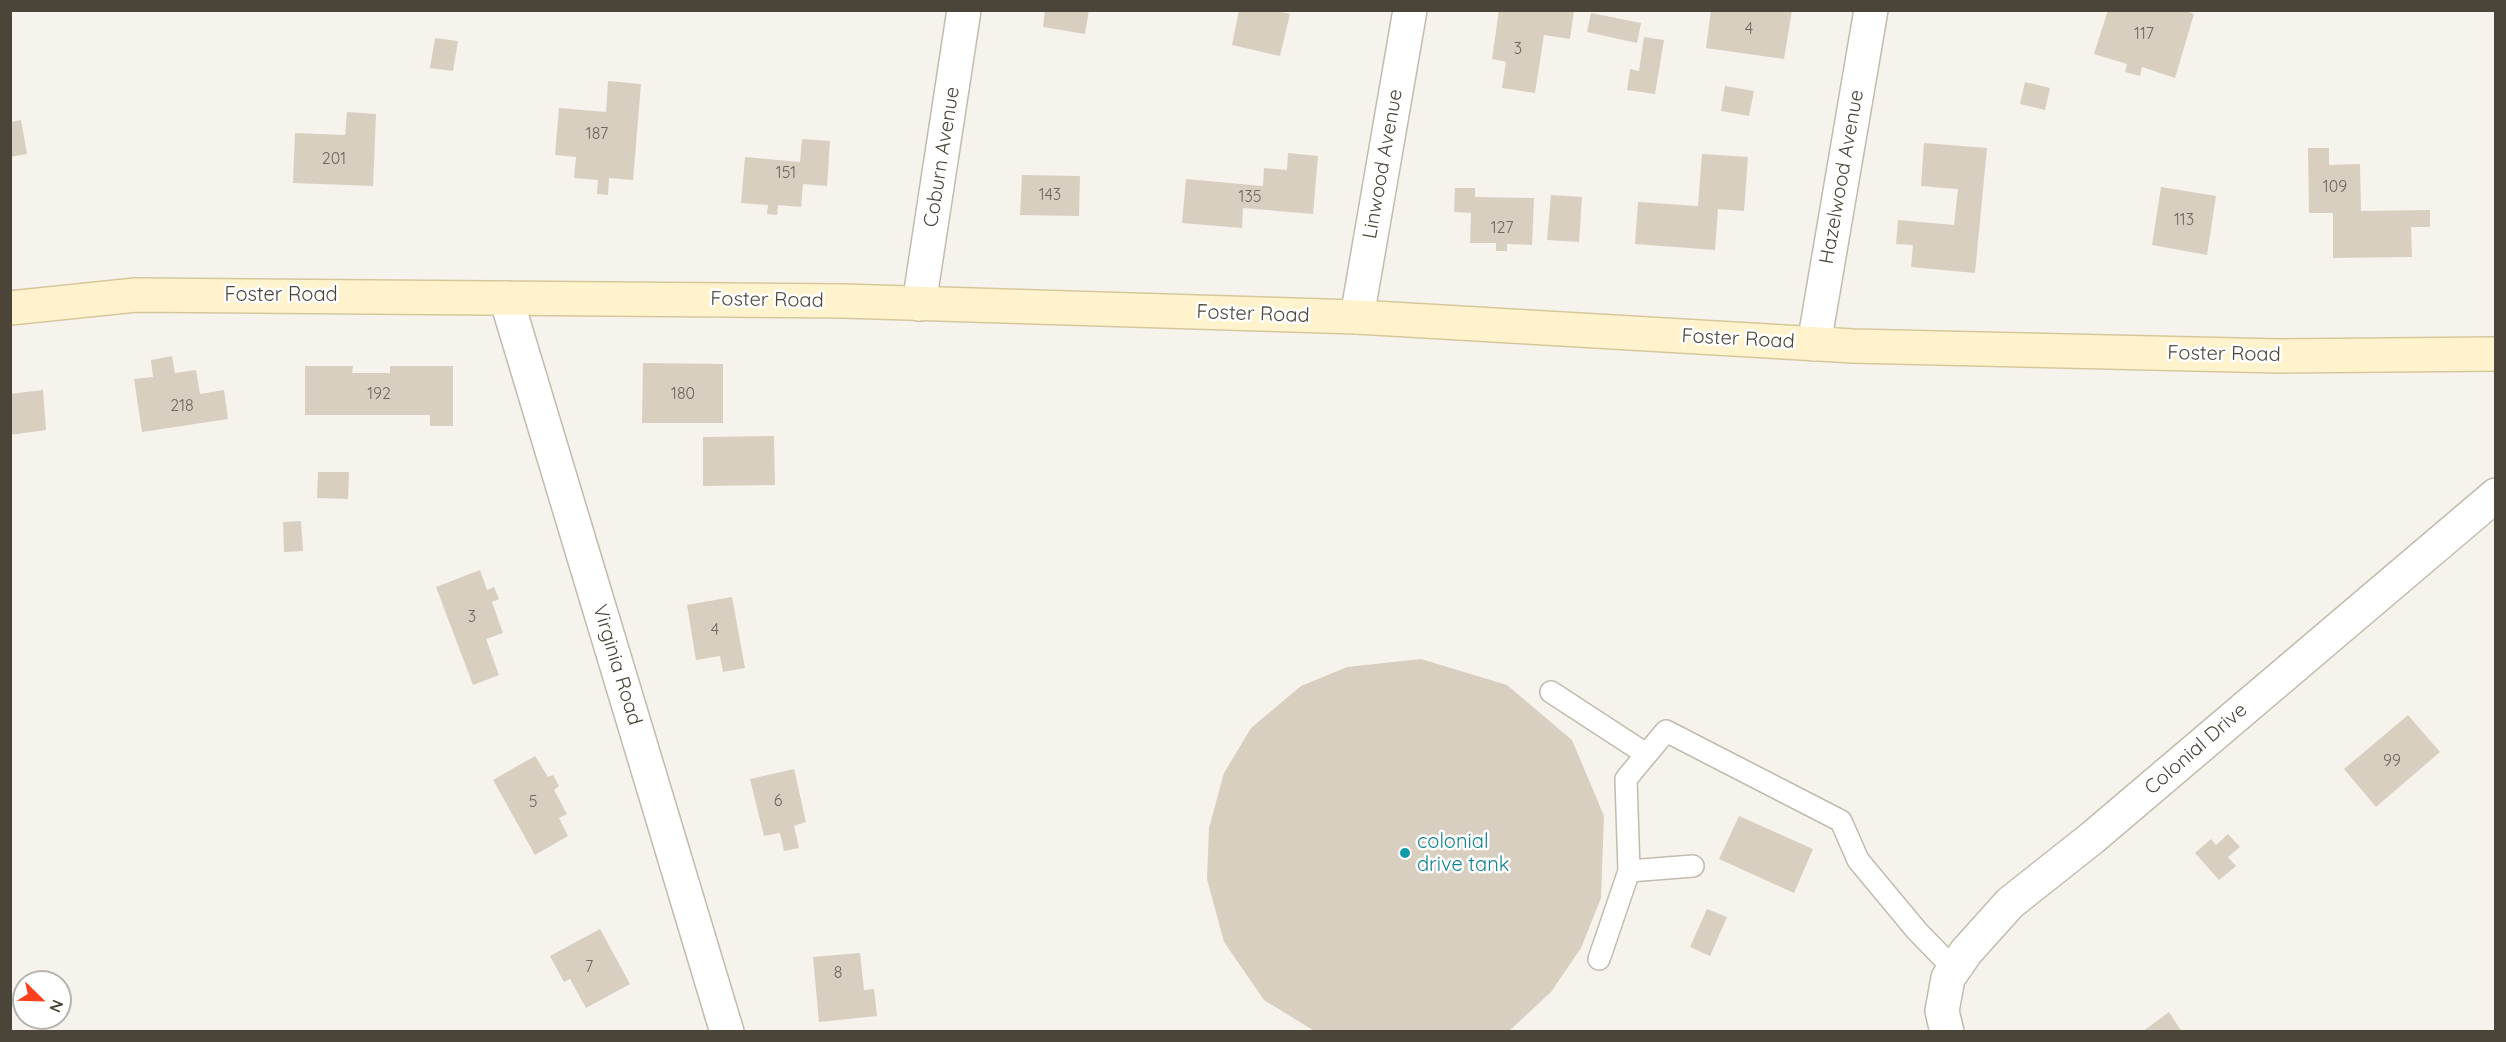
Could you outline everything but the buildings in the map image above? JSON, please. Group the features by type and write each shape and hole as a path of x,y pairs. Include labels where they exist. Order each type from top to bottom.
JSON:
{"street":[{"name":"Coburn Avenue","path":"919,304 964,10"},
{"name":"Linwood Avenue","path":"1357,317 1410,10"},
{"name":"Hazelwood Avenue","path":"1814,344 1871,10"},
{"name":"Foster Road","path":"10,308 136,295 919,304 1357,317 1814,344 2279,356 2496,354"},
{"name":"Virginia Road","path":"506,298 727,1032"},
{"name":"Colonial Drive","path":"1947,1032 1942,1011 1948,978 1966,952 2010,903 2092,838 2496,495"}],"lane":[{"path":"1551,692 1646,754"},
{"path":"1599,959 1629,871 1626,779 1666,730 1841,821 1858,860 1917,931 1954,969"},
{"path":"1629,871 1693,866"}],"place":[{"name":"colonial drive tank","path":"1405,853"}]}
